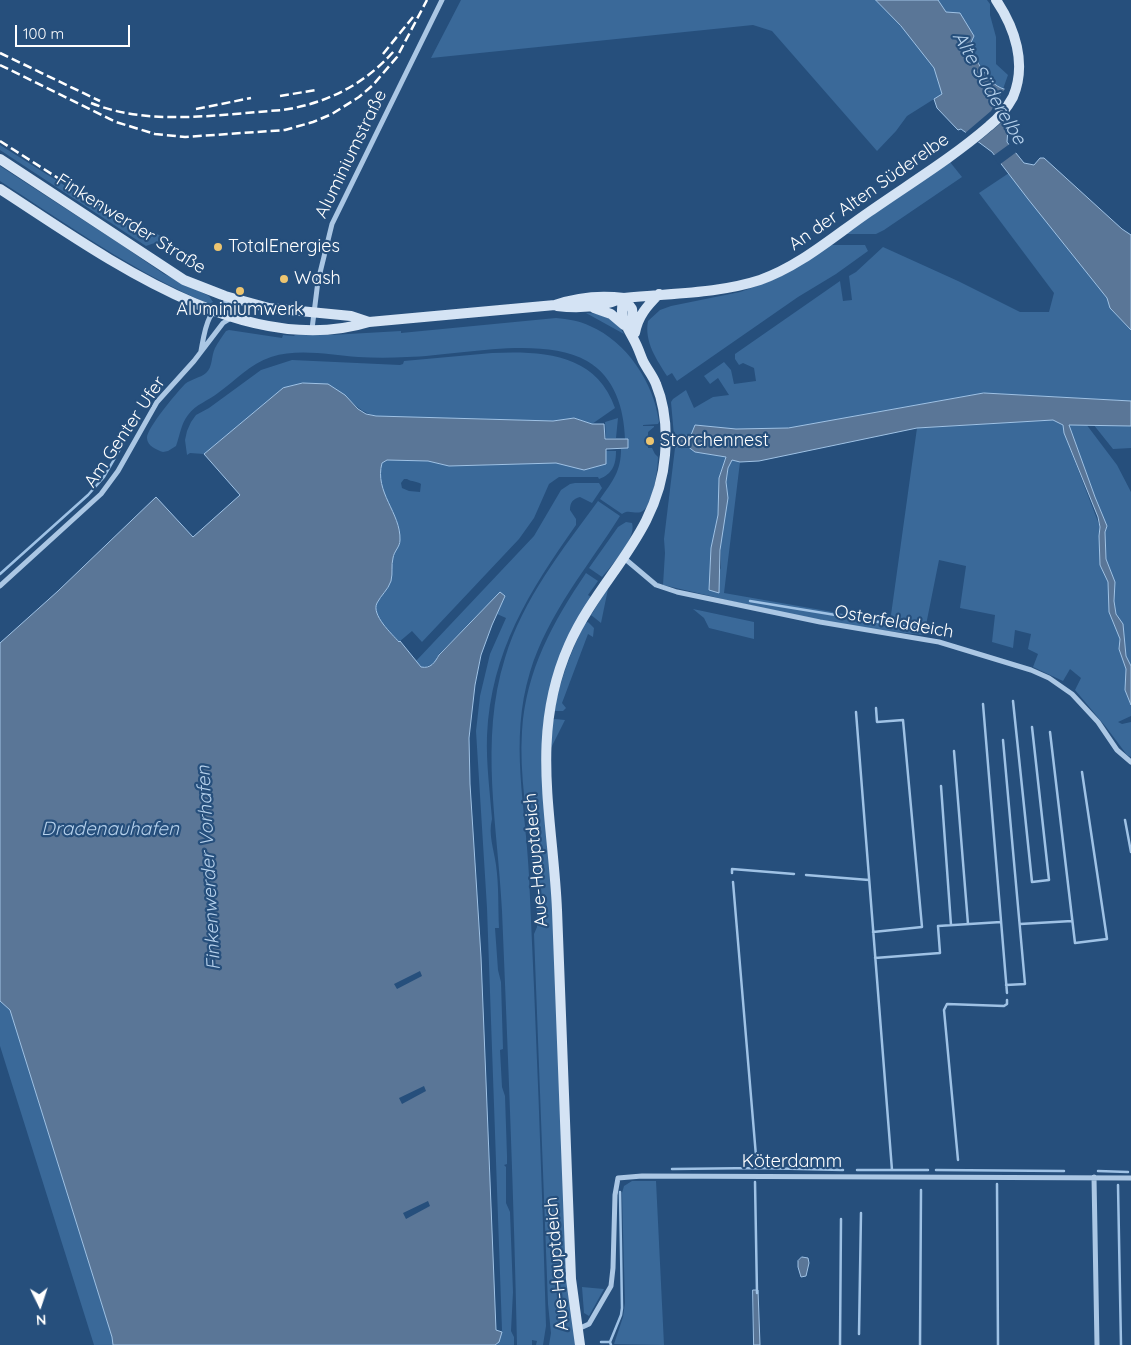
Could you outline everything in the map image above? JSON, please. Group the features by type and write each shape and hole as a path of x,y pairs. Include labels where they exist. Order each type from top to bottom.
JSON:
{"main road":[{"name":"An der Alten Süderelbe","path":"624,298 736,286 774,274 799,260 977,136 997,118 1013,96 1018,74 1017,42 1008,20 996,0"},
{"name":"Finkenwerder Straße","path":"0,159 184,280 238,300 281,310 351,316 369,322"},
{"name":"Finkenwerder Straße","path":"0,189 86,244 148,280 213,311 232,318 274,327 312,330 349,328 369,322 555,305 571,300 607,296 624,298"},
{"path":"635,337 640,316 659,294"},
{"name":"Finkenwerder Straße","path":"555,305 572,308 589,307 607,305 624,298"},
{"path":"624,298 632,309 635,337"},
{"path":"624,298 622,311 625,326"},
{"path":"589,307 612,314 635,337"},
{"name":"Aue-Hauptdeich","path":"580,1345 571,1279 555,872 546,784 546,751 549,714 569,646 584,615 624,558 646,522 656,500 662,478 666,436 661,401 656,383 643,360 635,337"}],"street":[{"name":"Aluminiumstraße","path":"312,330 323,254 332,224 442,0"},
{"path":"213,311 223,304 238,300"},
{"name":"Am Genter Ufer","path":"201,351 203,337 213,311"},
{"name":"Am Genter Ufer","path":"0,586 101,494 118,471 157,402 223,323 232,318"},
{"name":"Osterfelddeich","path":"624,558 656,585 677,592 820,622 939,642 1031,670 1050,678 1072,694 1098,722 1117,750 1131,762"},
{"name":"Köterdamm","path":"577,1329 589,1324 611,1286 615,1195 618,1178 642,1176 1131,1178"},
{"path":"1094,1177 1097,1345"}],"shaded area":[{"path":"461,0 876,0 901,26 934,68 942,94 907,116 877,151 772,31 753,25 431,58"},
{"path":"938,0 987,0 990,4 990,15 996,37 996,64 1008,75 1003,89 991,82 969,47 974,36 946,12"},
{"path":"0,145 123,222 126,217 159,235 169,238 146,246 0,150"},
{"path":"950,162 962,177 876,234 845,234"},
{"path":"0,166 164,274 209,296 213,302 209,304 181,291 128,263 76,231 0,181"},
{"path":"1009,173 1107,298 1110,308 1131,330 1131,401 984,393 788,428 736,429 695,425 691,435 685,437 684,435 674,436 671,402 673,399 686,390 694,408 713,397 729,395 718,378 710,384 704,376 724,362 731,370 734,384 756,381 754,368 743,363 739,365 735,359 735,354 840,281 843,301 852,300 849,276 883,247 1020,312 1049,312 1054,293 979,193"},
{"path":"830,245 865,245 868,251 677,381 672,373 667,376 652,350 647,329 648,321 660,310 740,292 765,283 784,275"},
{"path":"586,313 598,314 608,318 617,324 624,334"},
{"path":"556,318 586,324 603,333 627,353 645,379 656,407 659,422 658,424 643,426 654,426 648,432 648,448 652,448 658,457 658,462 652,496 645,509 641,512 622,514 600,499 615,476 620,464 621,449 628,448 628,439 625,439 623,416 611,385 597,368 587,361 568,353 546,349 499,349 389,358 303,353 282,354 256,364 195,408 184,422 176,446 163,452 153,447 147,441 148,433 176,394 185,384 204,375 208,371 215,348 226,331 229,330 282,338 283,335 331,335 401,331 401,333"},
{"path":"492,353 548,355 565,359 581,366 595,376 606,390 615,408 592,424 574,418 553,421 376,416 363,411 345,395 283,388 204,454 190,453 187,455 185,440 187,431 196,415 209,408 261,370 292,360 400,365 404,361"},
{"path":"618,418 616,438 606,438 605,422"},
{"path":"1053,420 1063,425 1064,433 1100,527 1100,565 1108,582 1109,612 1120,639 1119,649 1126,669 1125,690 1131,705 1131,716 1118,722 1122,724 1131,722 1131,757 1127,755 1075,690 1081,678 1070,669 1063,681 1033,667 1038,654 1028,649 1031,634 1015,630 1013,648 992,642 995,615 960,608 966,566 939,560 924,635 825,621 663,585 664,539 675,448 691,448 695,452 726,457 719,478 718,515 711,548 709,590 721,568 721,533 728,498 726,482 728,468 732,459 740,462 724,593 890,622 917,428"},
{"path":"1086,424 1117,465 1131,492 1131,666 1126,656 1123,625 1116,614 1114,601 1115,582 1106,559 1105,532 1107,526 1069,425"},
{"path":"1093,424 1131,426 1131,448 1113,449"},
{"path":"605,451 616,451 613,468 604,477 599,479 598,477 559,477 549,484 534,518 519,539 422,642 412,631 399,642 379,619 375,608 391,581 392,561 400,533 383,489 380,472 382,463 387,460 428,461 449,466 556,463 584,470 606,464","holes":["404,479 421,484 420,492 402,488 401,483"]},
{"path":"575,483 599,483 602,488 592,503 580,497 571,503 570,510 576,519 576,525 528,599 515,624 505,650 496,677 490,705 487,736 492,819 491,836 498,889 499,928 495,928 498,970 501,982 503,1049 500,1050 502,1087 505,1096 507,1156 507,1164 504,1165 506,1167 506,1203 510,1212 513,1292 511,1331 514,1337 514,1345 495,1345 499,1342 502,1330 487,908 476,731 480,696 490,654 506,618 497,614 505,596 500,592 439,654 434,664 422,668 416,661 534,536 561,490"},
{"path":"598,501 620,516 570,591 547,630 530,672 521,723 520,774 529,876 546,1326 543,1345 536,1345 537,1341 532,1340 532,1345 517,1345 513,1182 502,911 492,784 493,721 497,689 505,658 522,615 545,576"},
{"path":"626,522 632,523 631,536 622,552 602,577 589,568 618,527"},
{"path":"586,573 598,581 588,595 591,597 543,730 543,799 554,915 576,1345 549,1345 551,1333 548,1304 534,934 537,927 536,872 532,865 524,798 521,748 525,709 535,667 552,628"},
{"path":"608,589 601,623 591,615"},
{"path":"693,609 754,622 754,639 709,628 704,618"},
{"path":"588,622 594,628 593,637 588,634 562,703 566,708 563,711 555,711 567,665 585,623"},
{"path":"552,720 565,720 550,750"},
{"path":"0,1001 10,1010 113,1345 94,1345 0,1046"},
{"path":"632,1181 656,1181 664,1345 614,1344 623,1317 625,1303 622,1193 624,1186"},
{"path":"582,1287 604,1289 589,1316 584,1313"}],"water":[{"name":"Alte Süderelbe","path":"876,0 938,0 946,12 960,13 974,36 969,47 980,67 995,84 1008,90 1007,142 1024,163 1034,165 1040,158 1044,158 1131,235 1131,330 1110,308 1107,298 992,152 961,129 958,130 937,108 934,99 942,94 934,68 901,26"},
{"path":"303,383 328,384 345,395 358,409 366,414 376,416 553,421 574,418 592,424 604,424 605,439 628,439 628,448 606,449 606,464 584,470 556,463 449,466 428,461 387,460 382,463 381,474 384,493 396,521 400,540 393,558 391,581 377,603 376,608 379,619 421,667 427,667 432,664 500,592 505,596 481,655 475,685 469,738 470,784 481,957 496,1330 502,1332 499,1342 495,1345 113,1345 10,1010 0,1001 0,643 58,591 156,497 193,537 240,495 204,454 283,388"},
{"path":"984,393 1131,401 1131,426 1069,425 1107,526 1105,532 1106,559 1115,582 1114,601 1116,614 1123,624 1126,656 1131,666 1131,705 1125,690 1126,669 1119,649 1120,639 1109,612 1108,582 1100,565 1100,527 1098,517 1064,433 1063,425 1053,420 917,428 759,461 740,462 732,460 728,468 726,482 728,498 720,550 719,593 709,590 711,548 718,515 719,478 726,457 695,452 687,446 674,447 674,438 691,435 695,425 736,429 788,428"},
{"path":"802,1257 808,1258 809,1263 806,1276 801,1277 798,1261"},
{"path":"753,1290 758,1290 760,1345 754,1345"}],"pier":[{"path":"1006,87 1011,89 1012,111 977,143 964,134 991,111"},
{"path":"1011,143 1018,151 999,165 993,156"},
{"path":"420,971 422,976 397,989 394,984"},
{"path":"424,1086 426,1091 402,1104 399,1098"},
{"path":"428,1201 430,1206 406,1219 403,1213"}],"waterway":[{"path":"0,574 88,495 104,477 123,444"},
{"path":"750,601 921,629"},
{"path":"1013,701 1032,882 1049,880 1032,727"},
{"path":"983,704 1007,993"},
{"path":"873,932 922,927 903,720 877,722 876,708"},
{"path":"856,712 892,1170"},
{"path":"1050,732 1075,943 1107,939 1082,772"},
{"path":"1003,740 1025,984 1006,985"},
{"path":"954,751 968,924"},
{"path":"941,786 951,925"},
{"path":"1125,820 1131,852"},
{"path":"732,873 732,869 794,874"},
{"path":"806,875 869,880"},
{"path":"733,882 757,1168"},
{"path":"1020,924 1072,921"},
{"path":"875,958 940,953 938,926 1001,922"},
{"path":"958,1160 944,1010 947,1004 1004,1006 1007,1004 1007,1000"},
{"path":"672,1169 843,1170"},
{"path":"857,1170 928,1170"},
{"path":"936,1170 1064,1171"},
{"path":"1098,1171 1128,1172"},
{"path":"755,1182 757,1293"},
{"path":"997,1184 998,1345"},
{"path":"1118,1185 1121,1345"},
{"path":"920,1345 921,1190"},
{"path":"610,1342 622,1308 620,1192"},
{"path":"859,1334 861,1213"},
{"path":"840,1345 841,1219"},
{"path":"601,1342 610,1342 611,1345"}],"railway":[{"path":"0,65 116,122 155,134 185,137 285,130 332,114 359,97 373,85 397,57 427,0"},
{"path":"383,54 413,17"},
{"path":"91,103 137,115 161,117 211,116 283,110 315,103 344,91 370,74 394,51"},
{"path":"0,53 100,101"},
{"path":"280,96 316,90"},
{"path":"196,109 251,98"},
{"path":"0,141 119,217"}],"place":[{"name":"TotalEnergies","path":"218,247"},
{"name":"Wash","path":"284,279"},
{"name":"Aluminiumwerk","path":"240,291"},
{"name":"Storchennest","path":"650,441"}],"water label":[{"name":"Dradenauhafen","path":"110,829"},
{"name":"Finkenwerder Vorhafen","path":"209,868"}]}
